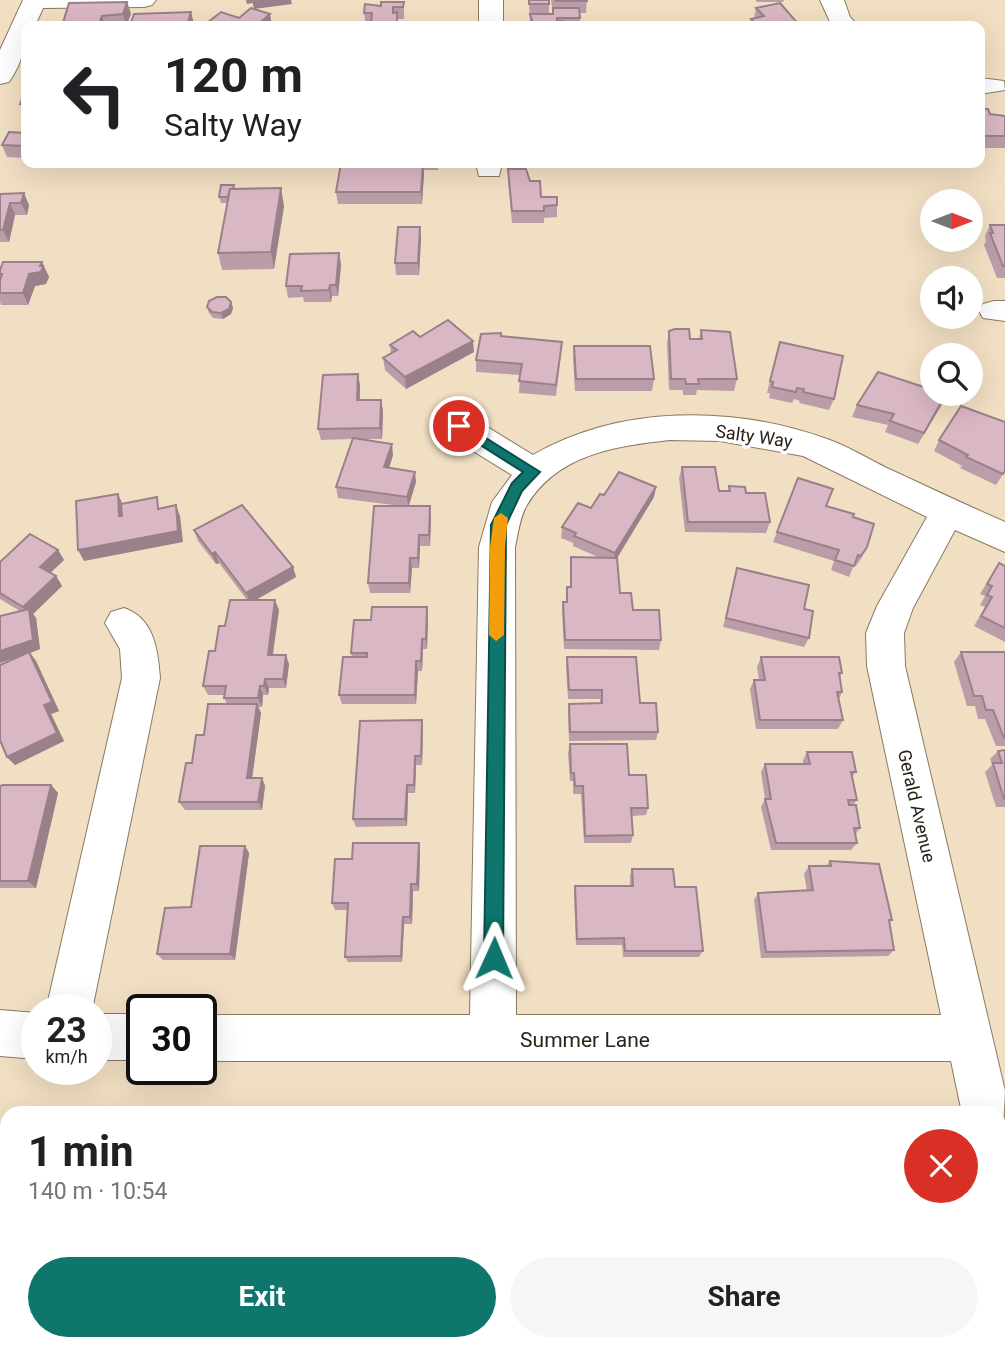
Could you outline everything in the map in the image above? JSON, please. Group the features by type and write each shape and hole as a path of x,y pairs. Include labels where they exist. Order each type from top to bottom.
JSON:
{"street":[{"path":"25,21 35,0 144,0"},
{"path":"491,0 491,21"},
{"path":"832,0 840,21"},
{"path":"0,77 21,31"},
{"path":"459,426 533,472"},
{"name":"Salty Way","path":"493,1040 497,547 499,525 517,487 533,472 567,449 601,437 656,430 741,431 811,446 1005,538"},
{"name":"Gerald Avenue","path":"948,511 895,606 885,633 886,666 984,1106"},
{"path":"72,994 141,678 139,646 124,623"},
{"path":"0,1033 21,1035"},
{"name":"Summer Lane","path":"217,1038 968,1038"}],"building":[{"path":"529,0 549,0 549,4 529,4"},
{"path":"587,0 587,1 556,1"},
{"path":"127,2 123,14 102,16 100,21 64,21 69,3"},
{"path":"381,2 404,2 403,7 393,7 393,13 397,12 397,21 371,21 372,13 364,13 365,4 381,6"},
{"path":"780,3 796,21 753,21 751,19 764,16 756,8"},
{"path":"251,8 270,14 262,21 209,21 221,12 239,18"},
{"path":"553,8 579,8 580,18 532,21 530,14 553,14"},
{"path":"191,12 188,21 132,21 134,14"},
{"path":"985,109 988,109 990,114 1005,116 1005,136 985,136"},
{"path":"9,132 21,133 21,146 2,145"},
{"path":"340,168 423,168 421,192 336,192"},
{"path":"508,169 526,169 530,181 540,181 541,197 557,197 557,205 544,206 544,211 512,211"},
{"path":"221,185 234,185 228,197 219,197"},
{"path":"281,188 271,252 218,253 230,189"},
{"path":"24,193 21,203 10,203 3,230 0,230 0,194"},
{"path":"990,225 1005,225 1005,266 990,233 993,233"},
{"path":"398,227 420,227 418,263 395,263"},
{"path":"339,253 336,285 330,285 329,290 301,291 302,286 286,286 290,254"},
{"path":"3,262 42,262 40,266 43,266 41,272 29,274 23,293 0,293 0,270"},
{"path":"226,297 231,302 229,309 221,313 212,312 207,307 209,301"},
{"path":"448,320 473,341 405,377 383,358 397,350 390,345 413,331 420,337"},
{"path":"689,329 690,339 702,339 701,330 730,332 737,379 698,379 699,384 686,384 685,379 671,379 669,331"},
{"path":"501,333 501,336 562,342 556,385 519,381 522,364 476,360 481,334"},
{"path":"780,342 843,356 834,399 803,392 804,389 797,388 796,392 772,387 773,382 770,381"},
{"path":"574,346 650,346 654,379 576,379"},
{"path":"878,372 920,386 920,406 939,406 924,433 890,421 894,414 857,405"},
{"path":"358,374 357,400 381,400 380,428 318,429 323,375"},
{"path":"961,406 1005,422 1005,471 1003,474 966,457 968,455 939,440"},
{"path":"353,438 392,444 384,467 415,472 407,497 336,487"},
{"path":"682,467 715,467 719,491 730,491 729,486 745,487 746,493 765,493 770,522 688,522"},
{"path":"619,472 656,487 615,553 574,536 576,533 562,527 578,503 591,508 600,494 604,495"},
{"path":"798,478 833,489 826,506 854,514 853,517 874,524 867,547 861,556 858,555 854,566 835,560 839,550 777,532"},
{"path":"118,494 119,516 122,516 121,504 157,497 158,509 176,505 178,531 78,550 76,501"},
{"path":"242,505 293,567 246,593 215,552 212,554 194,530"},
{"path":"374,506 430,506 429,535 419,535 418,558 410,558 409,583 368,583"},
{"path":"30,534 58,550 40,567 56,576 23,607 0,593 0,562"},
{"path":"571,557 617,558 620,593 631,593 633,610 659,610 661,640 565,640 563,602 567,602 567,587 571,587"},
{"path":"999,563 1005,566 1005,628 981,616 992,597 987,595 992,586 987,584"},
{"path":"737,568 809,585 804,609 813,611 809,638 726,618"},
{"path":"230,600 275,600 268,655 286,655 283,679 265,679 264,686 260,686 258,698 224,698 226,686 203,686 209,651 215,651 219,626 225,626"},
{"path":"372,607 427,607 426,639 422,639 421,661 416,661 415,695 339,695 343,657 367,657 367,653 351,653 354,620 371,620"},
{"path":"29,609 33,640 0,651 0,616"},
{"path":"29,652 52,702 44,705 57,733 7,757 0,740 0,665"},
{"path":"961,652 1005,652 1005,738 993,710 986,710 982,696 974,696"},
{"path":"567,657 636,657 640,703 656,703 658,732 570,732 569,704 602,703 602,690 569,690"},
{"path":"761,657 839,657 842,692 837,692 843,720 760,720 754,680 765,680"},
{"path":"208,704 257,704 247,778 262,778 258,802 179,802 186,763 192,763 196,735 204,735"},
{"path":"422,720 421,756 415,756 414,785 407,785 405,819 353,819 360,721"},
{"path":"570,744 627,744 629,775 646,775 648,808 631,808 633,835 585,836 583,786 575,786 574,773 571,773"},
{"path":"1005,750 1004,799 993,763 1002,763 998,751"},
{"path":"807,752 852,752 856,772 851,772 857,800 848,800 849,805 856,805 860,828 854,828 857,843 776,843 765,799 771,799 765,764 810,764"},
{"path":"51,785 28,881 0,881 0,786"},
{"path":"353,843 419,843 417,884 411,884 410,917 403,917 401,956 345,957 348,903 332,903 335,859 352,859"},
{"path":"200,846 245,846 230,954 157,954 165,908 191,907"},
{"path":"830,861 879,864 892,920 889,920 894,950 766,952 758,893 813,890 809,866 831,866"},
{"path":"632,869 673,869 675,887 696,887 703,951 625,951 624,938 577,939 575,886 633,886"}],"slow traffic":[{"path":"496,635 497,547 501,518"}],"route":[{"path":"459,426 533,472 517,487 505,508 499,525 497,547 494,958"}]}
